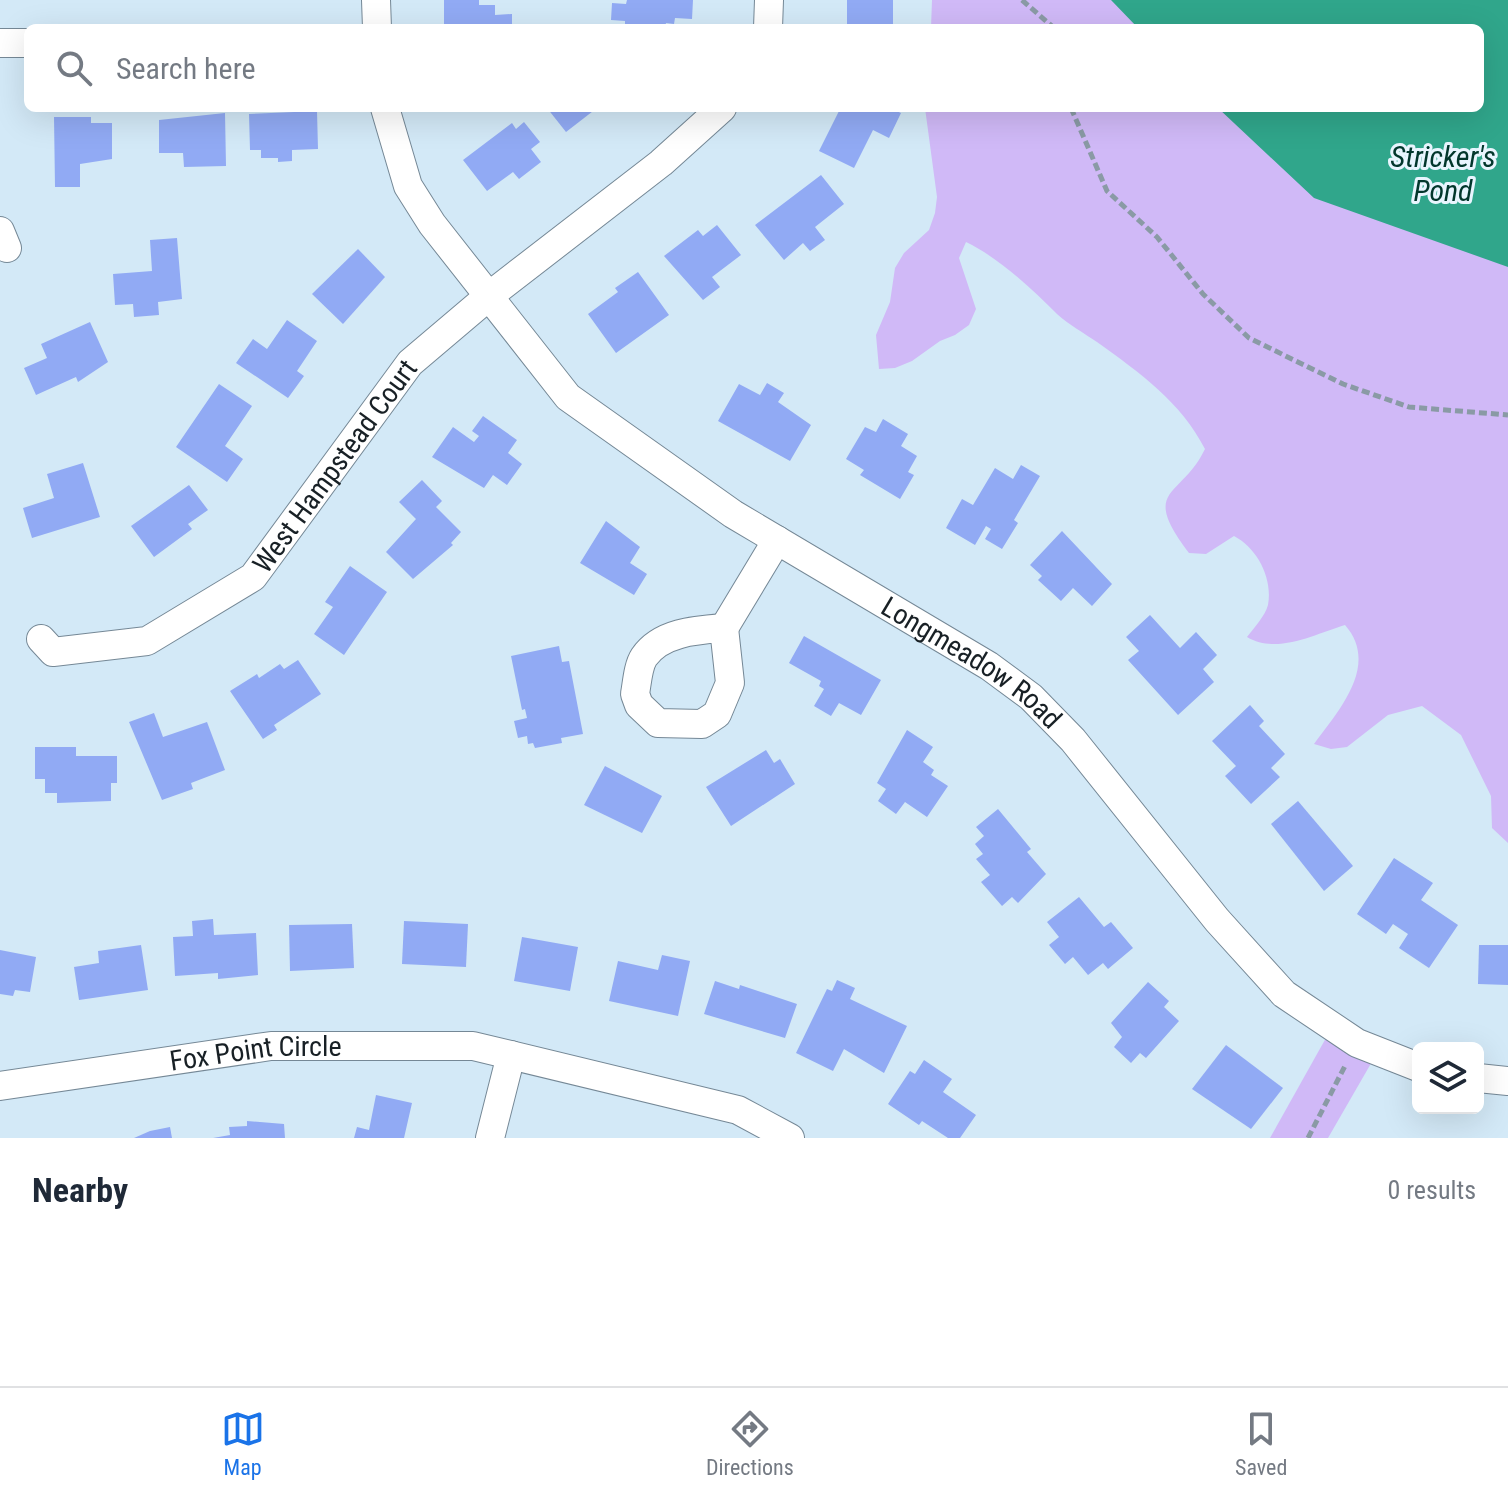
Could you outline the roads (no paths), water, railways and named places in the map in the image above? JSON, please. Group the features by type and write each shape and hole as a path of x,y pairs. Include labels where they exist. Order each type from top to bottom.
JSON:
{"street":[{"path":"376,0 377,24"},
{"path":"768,24 769,0"},
{"path":"0,43 24,43"},
{"name":"Longmeadow Road","path":"386,112 408,186 466,271 568,397 733,514 989,666 1031,697 1073,740 1256,965 1305,1010 1357,1043 1412,1065"},
{"path":"489,296 661,163 718,112"},
{"name":"West Hampstead Court","path":"41,639 53,652 147,641 253,577 410,363 489,296"},
{"path":"724,628 777,540"},
{"name":"Fox Point Circle","path":"0,1086 67,1073 271,1046 473,1046 738,1110 790,1138"},
{"path":"490,1138 511,1055"},
{"path":"1484,1079 1508,1081"}],"water":[{"name":"Stricker's Pond","path":"1111,0 1508,0 1508,267 1314,198 1222,112 1484,112 1484,24 1134,24"}]}
